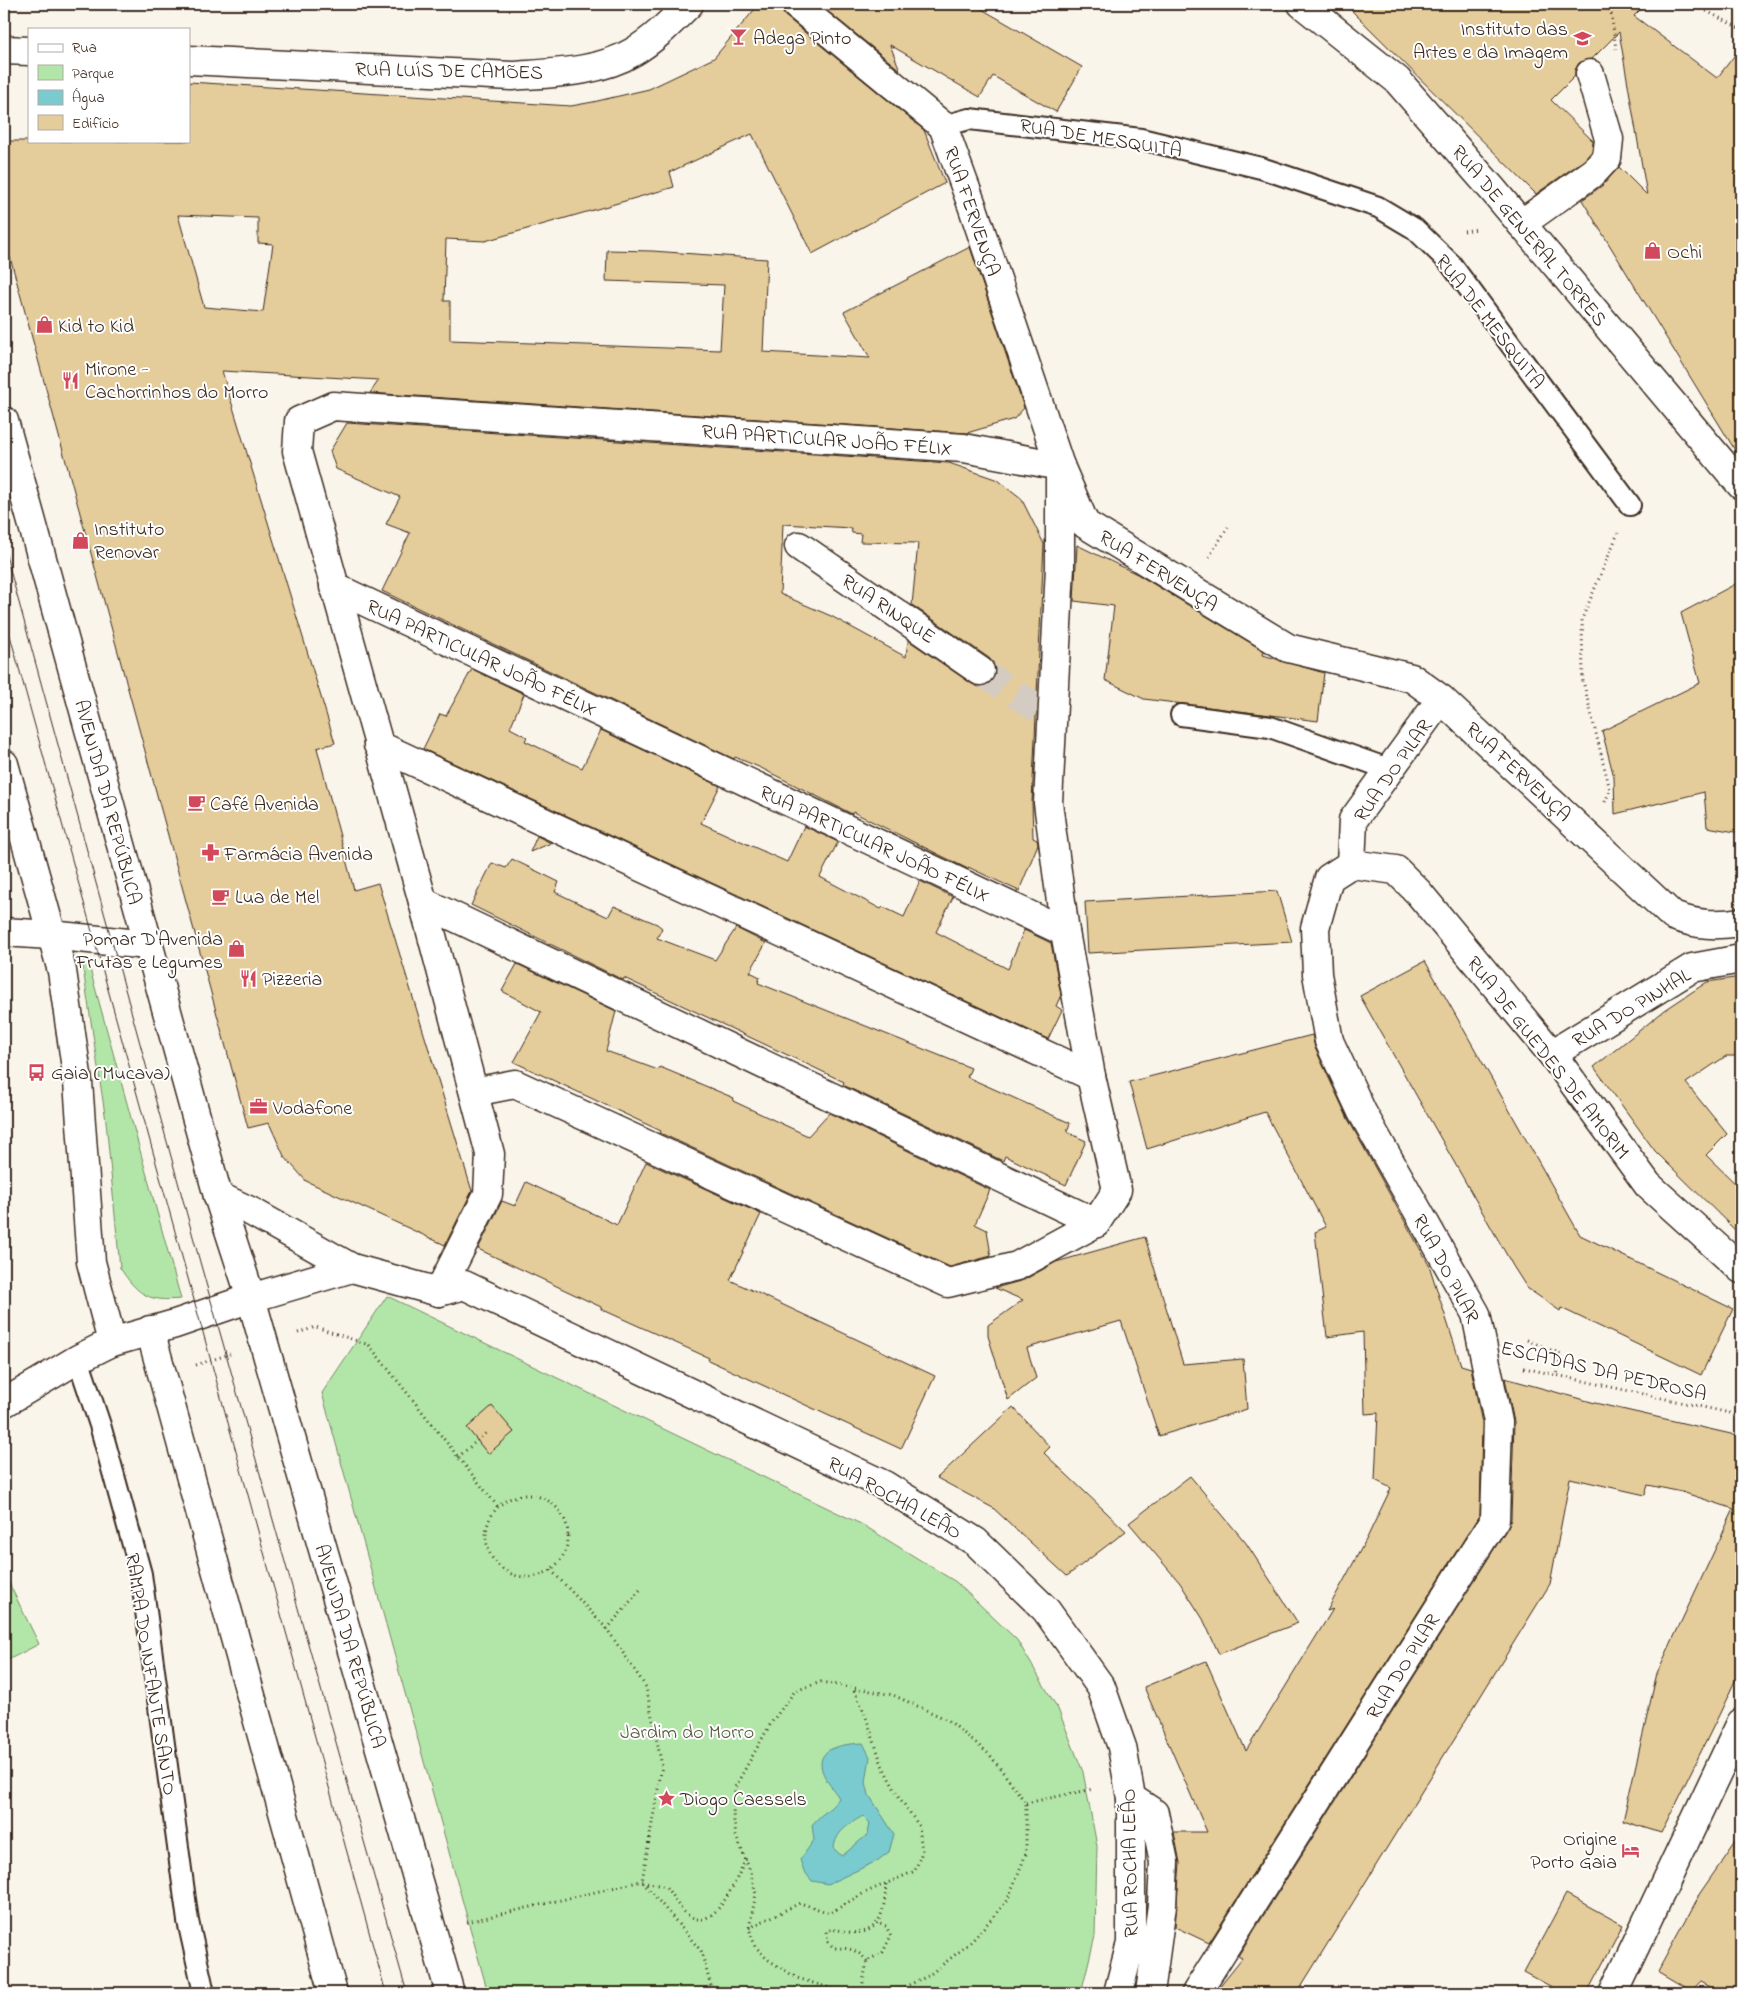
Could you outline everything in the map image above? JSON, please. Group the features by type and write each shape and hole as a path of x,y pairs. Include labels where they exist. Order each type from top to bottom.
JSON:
{"street":[{"name":"RUA LUÍS DE CAMÕES","path":"190,60 512,76 560,73 599,66 632,53 663,31 688,4"},
{"name":"RUA FERVENÇA","path":"795,4 943,126 973,208 1060,466 1085,524 1190,590 1288,648 1412,678 1441,699 1673,916 1694,924 1717,926 1741,922"},
{"name":"RUA DE GENERAL TORRES","path":"1302,4 1397,80 1741,485"},
{"path":"4,50 28,51"},
{"path":"1521,224 1594,172 1607,158 1609,139 1590,74"},
{"name":"RUA PARTICULAR JOÃO FÉLIX","path":"439,1292 488,1194 490,1154 423,902 297,451 299,421 333,406 964,448 1060,466"},
{"name":"AVENIDA DA REPÚBLICA","path":"4,420 218,1196 251,1298 450,1993"},
{"path":"474,1092 515,1084 948,1283 1017,1266 1096,1223 1117,1190 1091,1076 1065,932 1048,803 1060,567 1060,466"},
{"name":"RUA RINQUE","path":"798,546 980,671"},
{"name":"RUA PARTICULAR JOÃO FÉLIX","path":"334,587 1065,932"},
{"name":"RUA DO PILAR","path":"1196,1993 1494,1520 1498,1422 1487,1359 1476,1314 1362,1112 1329,1042 1317,974 1315,928 1329,878 1351,864 1353,820 1441,699"},
{"path":"378,745 1091,1076"},
{"path":"4,764 50,935 62,971 78,1076 92,1262 112,1342"},
{"name":"RUA DE GUEDES DE AMORIM","path":"1351,864 1396,870 1418,892 1552,1054 1648,1185 1741,1269"},
{"path":"423,902 1096,1223"},
{"path":"4,932 148,945"},
{"name":"RUA DO PINHAL","path":"1552,1054 1692,968 1741,959"},
{"path":"218,1196 252,1212 352,1268 439,1292"},
{"path":"4,1403 78,1359 112,1342 352,1268"},
{"name":"RUA ROCHA LEÃO","path":"439,1292 464,1285 884,1485 976,1542 1046,1610 1101,1687 1122,1747 1131,1798 1131,1943 1118,1993"},
{"path":"150,1330 333,1993"},
{"path":"1613,1993 1741,1722"},
{"path":"1131,1798 1154,1813 1164,1862 1162,1905 1150,1993"}],"lane":[{"name":"RUA DE MESQUITA","path":"943,126 969,119 1141,140 1260,168 1378,207 1415,229 1450,262 1630,505"},
{"path":"1180,714 1270,726 1390,770"},
{"name":"RAMPA DO INFANTE SANTO","path":"78,1359 100,1426 141,1574 188,1921 204,1993"}],"path":[{"path":"1693,4 1741,29"},
{"path":"1591,838 1610,790 1584,680 1582,619 1630,505"},
{"path":"1527,1340 1561,1354 1557,1375"},
{"path":"369,1345 498,1507"},
{"name":"ESCADAS DA PEDROSA","path":"1487,1359 1730,1413 1741,1420"},
{"path":"458,1457 486,1433"},
{"path":"522,1495 536,1496 549,1501 559,1510 566,1522 567,1548 560,1561 551,1570 539,1576 525,1578 500,1568 491,1557 486,1544 486,1531 490,1518 498,1507 509,1499 522,1495"},
{"path":"551,1570 606,1629 646,1687 662,1766 642,1881 701,1951 713,1993"},
{"path":"606,1629 640,1590"},
{"path":"857,1993 833,1989 797,1978 767,1959 755,1946 749,1928 756,1894 746,1859 736,1836 733,1814 735,1787 771,1723 796,1692 821,1682 893,1695 948,1720 990,1755 1026,1804 1026,1854 1007,1901 970,1943 928,1976 898,1990 866,1993"},
{"path":"749,1928 800,1903 830,1913 864,1893 915,1871 922,1852 919,1826 896,1794 882,1765 865,1714 852,1687"},
{"path":"1026,1804 1099,1787 1131,1798"},
{"path":"468,1922 642,1881 666,1887 688,1916 700,1918 716,1913 724,1904 746,1859"},
{"path":"861,1993 867,1961 860,1952 848,1948 834,1948 828,1942 826,1931 835,1928 850,1932 865,1932 877,1923 885,1909 886,1883"},
{"path":"867,1961 883,1952 891,1936 886,1926 877,1923"}],"green space":[{"path":"82,962 88,962 181,1299 160,1299 145,1295 132,1285 120,1268 106,1121"},
{"name":"Jardim do Morro","path":"387,1296 863,1525 956,1582 1017,1640 1058,1709 1083,1772 1097,1846 1095,1936 1081,1993 488,1993 322,1393"},
{"path":"4,1573 39,1644 4,1662"}],"water":[{"path":"863,1743 870,1757 866,1782 869,1795 894,1834 889,1852 877,1861 828,1884 812,1881 804,1871 800,1860 814,1840 812,1825 839,1798 822,1770 821,1762 823,1756 834,1748","holes":["863,1816 870,1823 868,1834 842,1856 834,1849 837,1838 848,1825"]}],"building":[{"path":"759,4 780,4 785,16 924,130 945,183 812,254 752,134 670,172 674,187 485,241 446,239 444,301 450,301 450,340 720,350 724,285 606,281 607,250 652,251 767,259 763,352 870,358 844,312 970,247 1024,408 1014,419 967,433 370,393 379,380 222,371 335,743 317,748 354,890 378,883 472,1191 445,1245 306,1181 284,1156 269,1123 248,1128 4,235 4,141 190,142 190,82 571,106 649,89 714,58","holes":["178,215 258,218 258,243 273,244 263,312 204,307"]},
{"path":"819,4 973,4 1082,67 1056,112 993,76 980,97 890,45 900,70"},
{"path":"1345,4 1646,4 1634,16 1717,78 1741,47 1741,460 1582,200 1603,185 1619,167 1647,195 1619,32 1592,59 1579,63 1575,70 1575,76 1551,100 1593,141 1592,151 1584,160 1536,194"},
{"path":"347,423 949,463 998,480 1021,498 1044,544 1032,802 1033,838 1037,840 1038,844 1019,891 968,867 968,869 853,812 852,814 761,768 735,757 734,759 382,591 410,533 386,524 400,497 336,469 330,451","holes":["783,524 851,528 852,533 861,534 860,542 918,543 912,605 989,658 994,664 996,672 993,680 987,685 979,687 908,640 906,657 831,616 780,594"]},
{"path":"1077,545 1137,574 1264,651 1263,655 1324,673 1318,721 1144,699 1105,680 1114,606 1074,601"},
{"path":"1741,581 1741,833 1707,827 1704,792 1615,814 1614,777 1602,731 1700,683 1681,613"},
{"path":"472,669 524,694 510,728 527,737 525,741 582,768 601,730 720,786 701,823 787,862 804,826 838,842 820,877 881,909 883,907 904,917 920,881 953,897 936,932 1008,969 1024,930 1051,943 1061,995 1056,1006 1062,1010 1048,1039 423,749 440,714 446,716"},
{"path":"537,836 551,843 530,852"},
{"path":"512,859 559,882 555,892 608,917 614,906 657,924 662,928 657,938 715,960 736,928 766,943 750,972 760,977 758,983 971,1068 967,1077 1070,1123 1067,1132 1086,1141 1066,1185 1005,1156 1003,1161 843,1085 844,1082 815,1068 624,978 623,980 471,905 492,863 506,868"},
{"path":"1277,891 1292,942 1088,953 1085,902"},
{"path":"1425,961 1580,1235 1733,1309 1701,1375 1561,1308 1560,1311 1527,1288 1360,996"},
{"path":"517,964 616,1011 606,1051 658,1070 660,1067 734,1098 733,1101 808,1136 829,1113 990,1190 975,1224 987,1230 991,1256 950,1267 660,1133 661,1131 514,1062 541,1012 502,991"},
{"path":"1741,977 1741,1056 1726,1056 1686,1083 1727,1134 1706,1155 1741,1189 1741,1236 1655,1151 1594,1067 1665,1010 1707,982"},
{"path":"1312,1035 1315,1048 1348,1119 1429,1265 1461,1365 1471,1368 1482,1423 1480,1514 1209,1943 1175,1927 1180,1863 1174,1832 1207,1832 1144,1687 1206,1661 1246,1751 1333,1609 1327,1611 1367,1538 1391,1488 1375,1480 1378,1413 1365,1414 1363,1332 1327,1337 1315,1232 1326,1227 1265,1112 1147,1149 1129,1082"},
{"path":"646,1162 761,1214 730,1280 935,1376 901,1449 708,1360 709,1358 601,1309 601,1307 478,1249 502,1201 515,1206 526,1182 617,1225"},
{"path":"1145,1237 1183,1364 1243,1359 1247,1409 1159,1436 1121,1321 1027,1348 1036,1378 1008,1400 988,1336 988,1325 1023,1300 995,1288 1024,1280 1056,1262"},
{"path":"1505,1378 1595,1403 1731,1434 1741,1440 1741,1668 1720,1713 1661,1833 1623,1821 1657,1673 1734,1509 1682,1492 1648,1485 1645,1495 1570,1478 1550,1584 1297,1993 1214,1993 1242,1958 1238,1956 1508,1527 1511,1519 1514,1422"},
{"path":"492,1406 514,1432 488,1454 467,1428"},
{"path":"1013,1407 1050,1447 1044,1453 1126,1531 1067,1576 993,1508 937,1478"},
{"path":"1190,1476 1246,1543 1298,1623 1219,1654 1203,1619 1180,1583 1129,1523"},
{"path":"1741,1834 1741,1993 1722,1993 1701,1982 1692,1991 1658,1971 1700,1893"},
{"path":"1566,1894 1623,1925 1587,1993 1563,1993 1524,1972"}],"tunnel":[{"path":"980,671 1053,718"}],"tram line":[{"path":"4,548 200,1262 407,1993"},
{"path":"4,614 386,1993"}],"place":[{"name":"Adega Pinto","path":"739,37"},
{"name":"Instituto das Artes e da Imagem","path":"1582,39"},
{"name":"Ochi","path":"1653,251"},
{"name":"Kid to Kid","path":"44,325"},
{"name":"Mirone - Cachorrinhos do Morro","path":"71,380"},
{"name":"Instituto Renovar","path":"80,540"},
{"name":"Café Avenida","path":"196,803"},
{"name":"Farmácia Avenida","path":"210,853"},
{"name":"Lua de Mel","path":"221,896"},
{"name":"Pomar D'Avenida Frutas e Legumes","path":"237,949"},
{"name":"Pizzeria","path":"248,978"},
{"name":"Gaia (Mucava)","path":"37,1072"},
{"name":"Vodafone","path":"259,1107"},
{"name":"Diogo Caessels","path":"666,1798"},
{"name":"Origine Porto Gaia","path":"1631,1850"}]}
